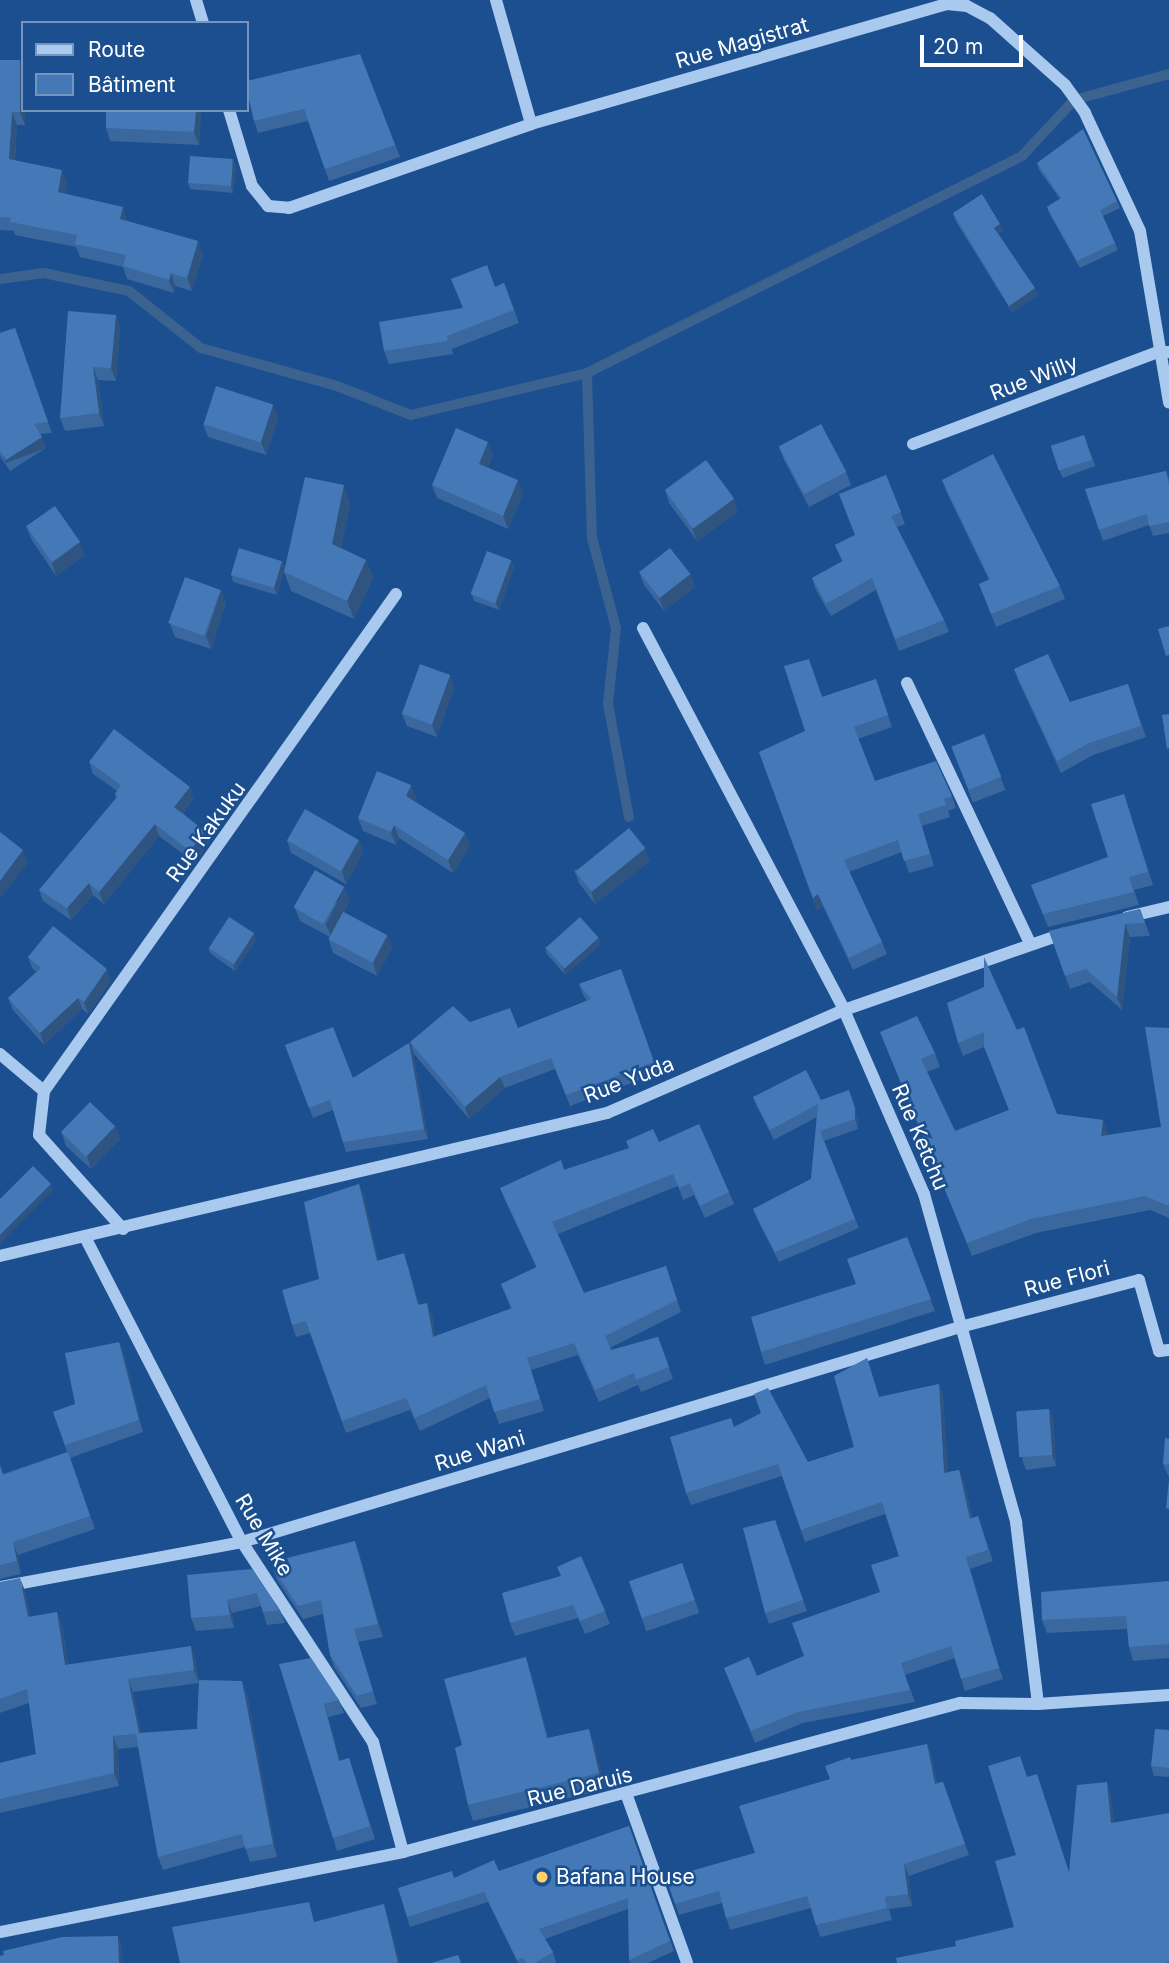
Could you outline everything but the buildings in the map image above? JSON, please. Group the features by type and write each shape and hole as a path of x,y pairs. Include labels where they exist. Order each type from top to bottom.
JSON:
{"street":[{"path":"196,0 202,21"},
{"path":"496,0 531,124"},
{"name":"Rue Magistrat","path":"230,112 252,186 268,206 289,208 531,124 947,4 967,6 990,18 1065,85 1085,113 1140,231 1163,352 1169,403"},
{"name":"Rue Willy","path":"913,444 1163,352"},
{"name":"Rue Kakuku","path":"44,1091 396,594"},
{"name":"Rue Ketchu","path":"643,628 844,1010 924,1194 964,1326 1016,1522 1038,1704"},
{"path":"907,683 1029,941"},
{"path":"1118,919 1169,907"},
{"name":"Rue Yuda","path":"0,1256 607,1113 844,1010 1029,941 1080,929"},
{"path":"0,1054 44,1091 39,1135 123,1229"},
{"name":"Rue Mike","path":"85,1237 242,1542 373,1742 403,1852"},
{"name":"Rue Flori","path":"964,1326 1139,1280 1159,1351 1169,1350"},
{"name":"Rue Wani","path":"0,1587 242,1542 964,1326"},
{"name":"Rue Daruis","path":"0,1932 403,1852 627,1796 960,1703 1038,1704 1169,1695"},
{"path":"627,1796 687,1963"}],"waterway":[{"path":"0,279 44,273 129,291 201,348 337,386 411,415 587,373 1022,156 1074,100 1169,74"},
{"path":"587,373 592,538 616,628 608,704 629,817"}],"place":[{"name":"Bafana House","path":"542,1877"}]}
